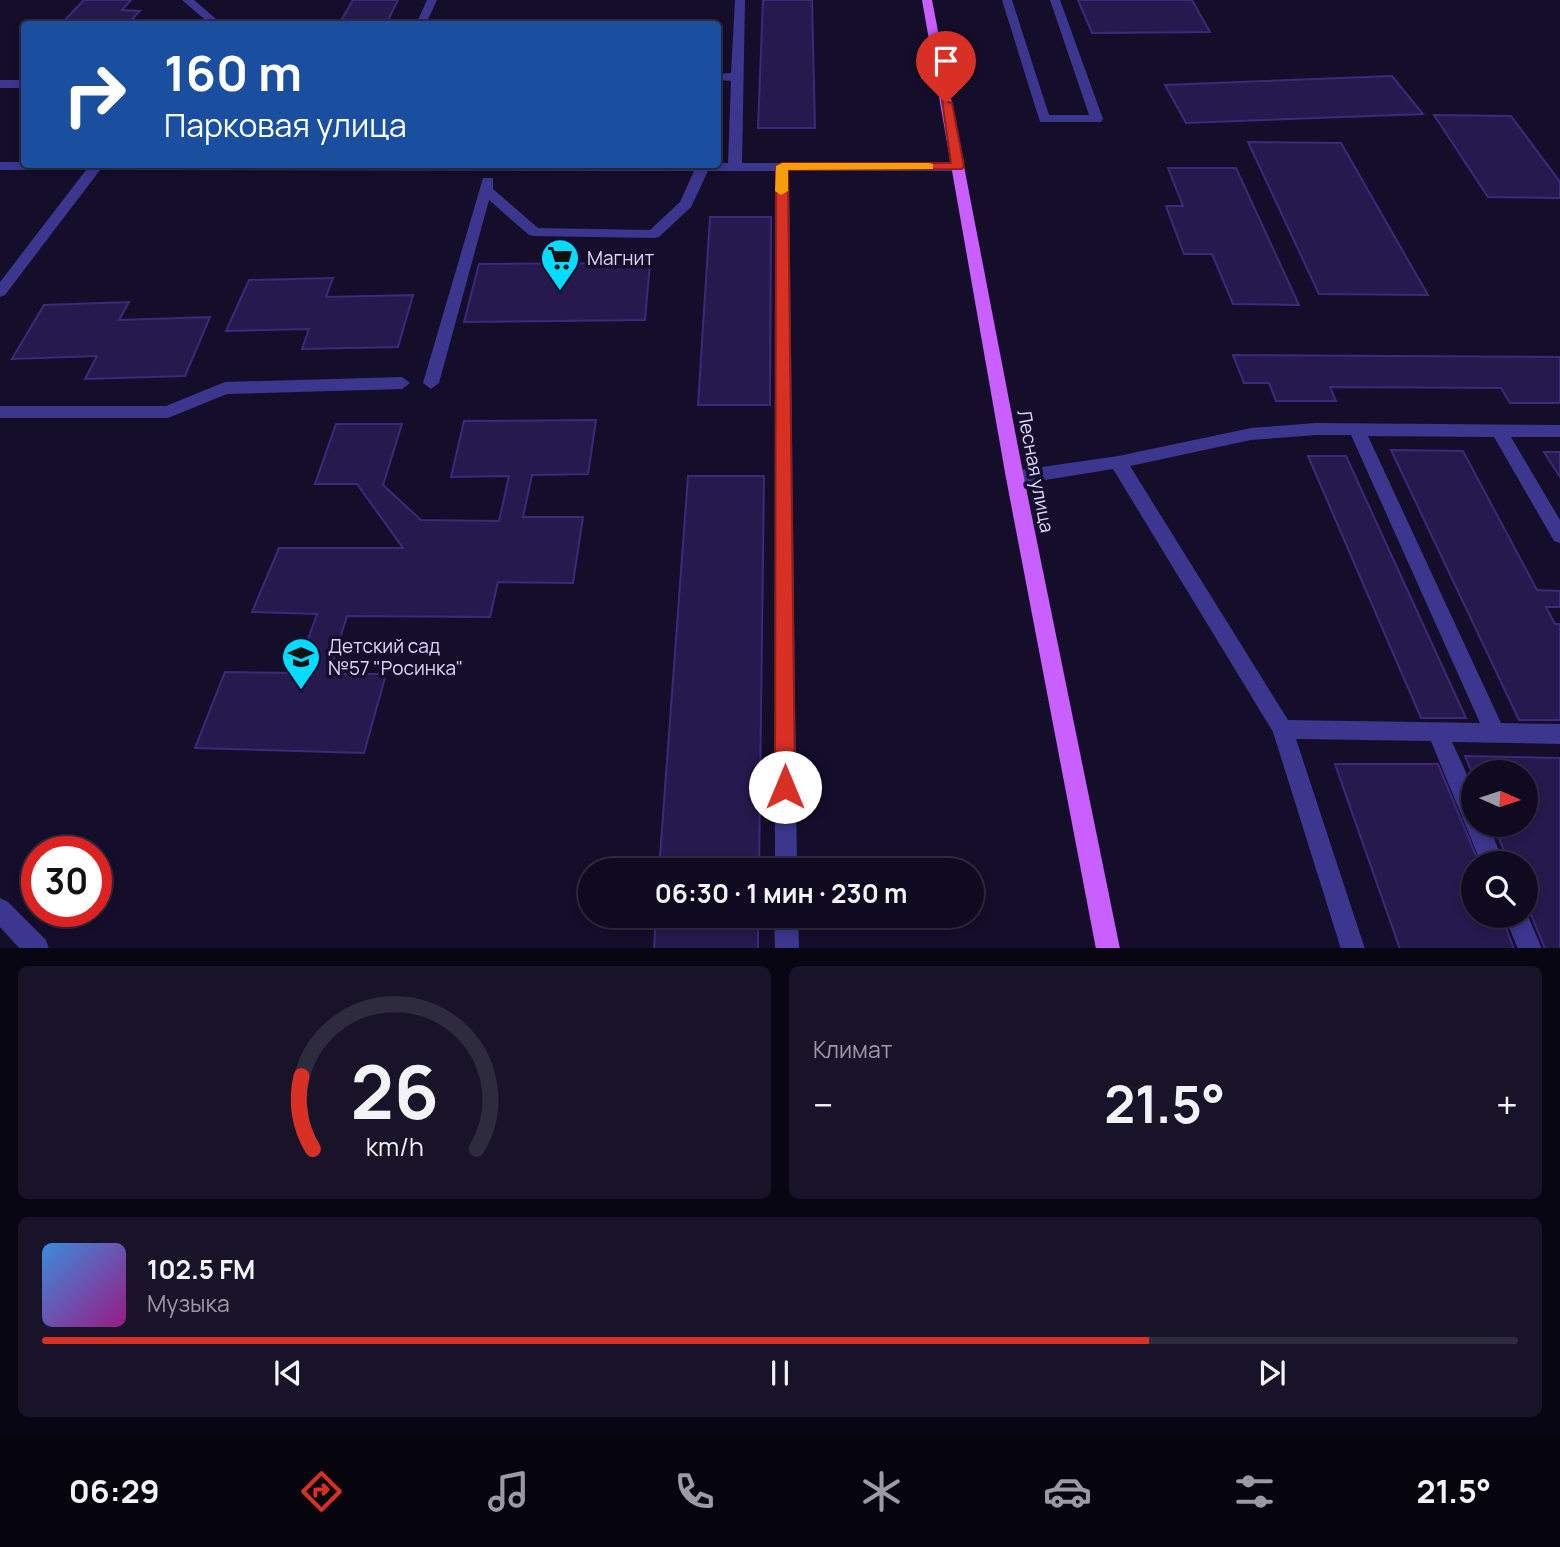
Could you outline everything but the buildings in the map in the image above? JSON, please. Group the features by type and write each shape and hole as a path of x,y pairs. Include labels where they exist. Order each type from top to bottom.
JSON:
{"main road":[{"name":"Лесная улица","path":"927,0 1015,478 1108,948"}],"street":[{"path":"187,0 212,21"},
{"path":"422,21 432,0"},
{"path":"735,166 740,0"},
{"path":"1007,0 1044,119 1097,119 1055,0"},
{"path":"721,77 737,77"},
{"path":"0,84 21,84"},
{"path":"0,166 21,166"},
{"path":"721,166 958,166"},
{"path":"782,166 786,858"},
{"path":"0,292 94,168"},
{"path":"431,383 491,168"},
{"path":"485,189 534,232 654,234 686,204 702,168"},
{"path":"0,412 168,412 225,388 402,383"},
{"path":"1015,478 1118,462 1251,434 1316,429 1560,431"},
{"path":"1357,429 1495,733"},
{"path":"1499,430 1560,536"},
{"path":"1118,462 1282,729 1353,948"},
{"path":"1282,729 1560,734"},
{"path":"1437,731 1461,787"},
{"path":"0,910 37,948"},
{"path":"786,928 787,948"},
{"path":"1522,928 1530,948"}],"slow traffic":[{"path":"781,191 782,166 929,166"}],"place":[{"name":"Магнит","path":"560,292"},
{"name":"Детский сад №57 \"Росинка\"","path":"301,691"}],"route":[{"path":"785,787 782,166 958,166 946,103"}]}
